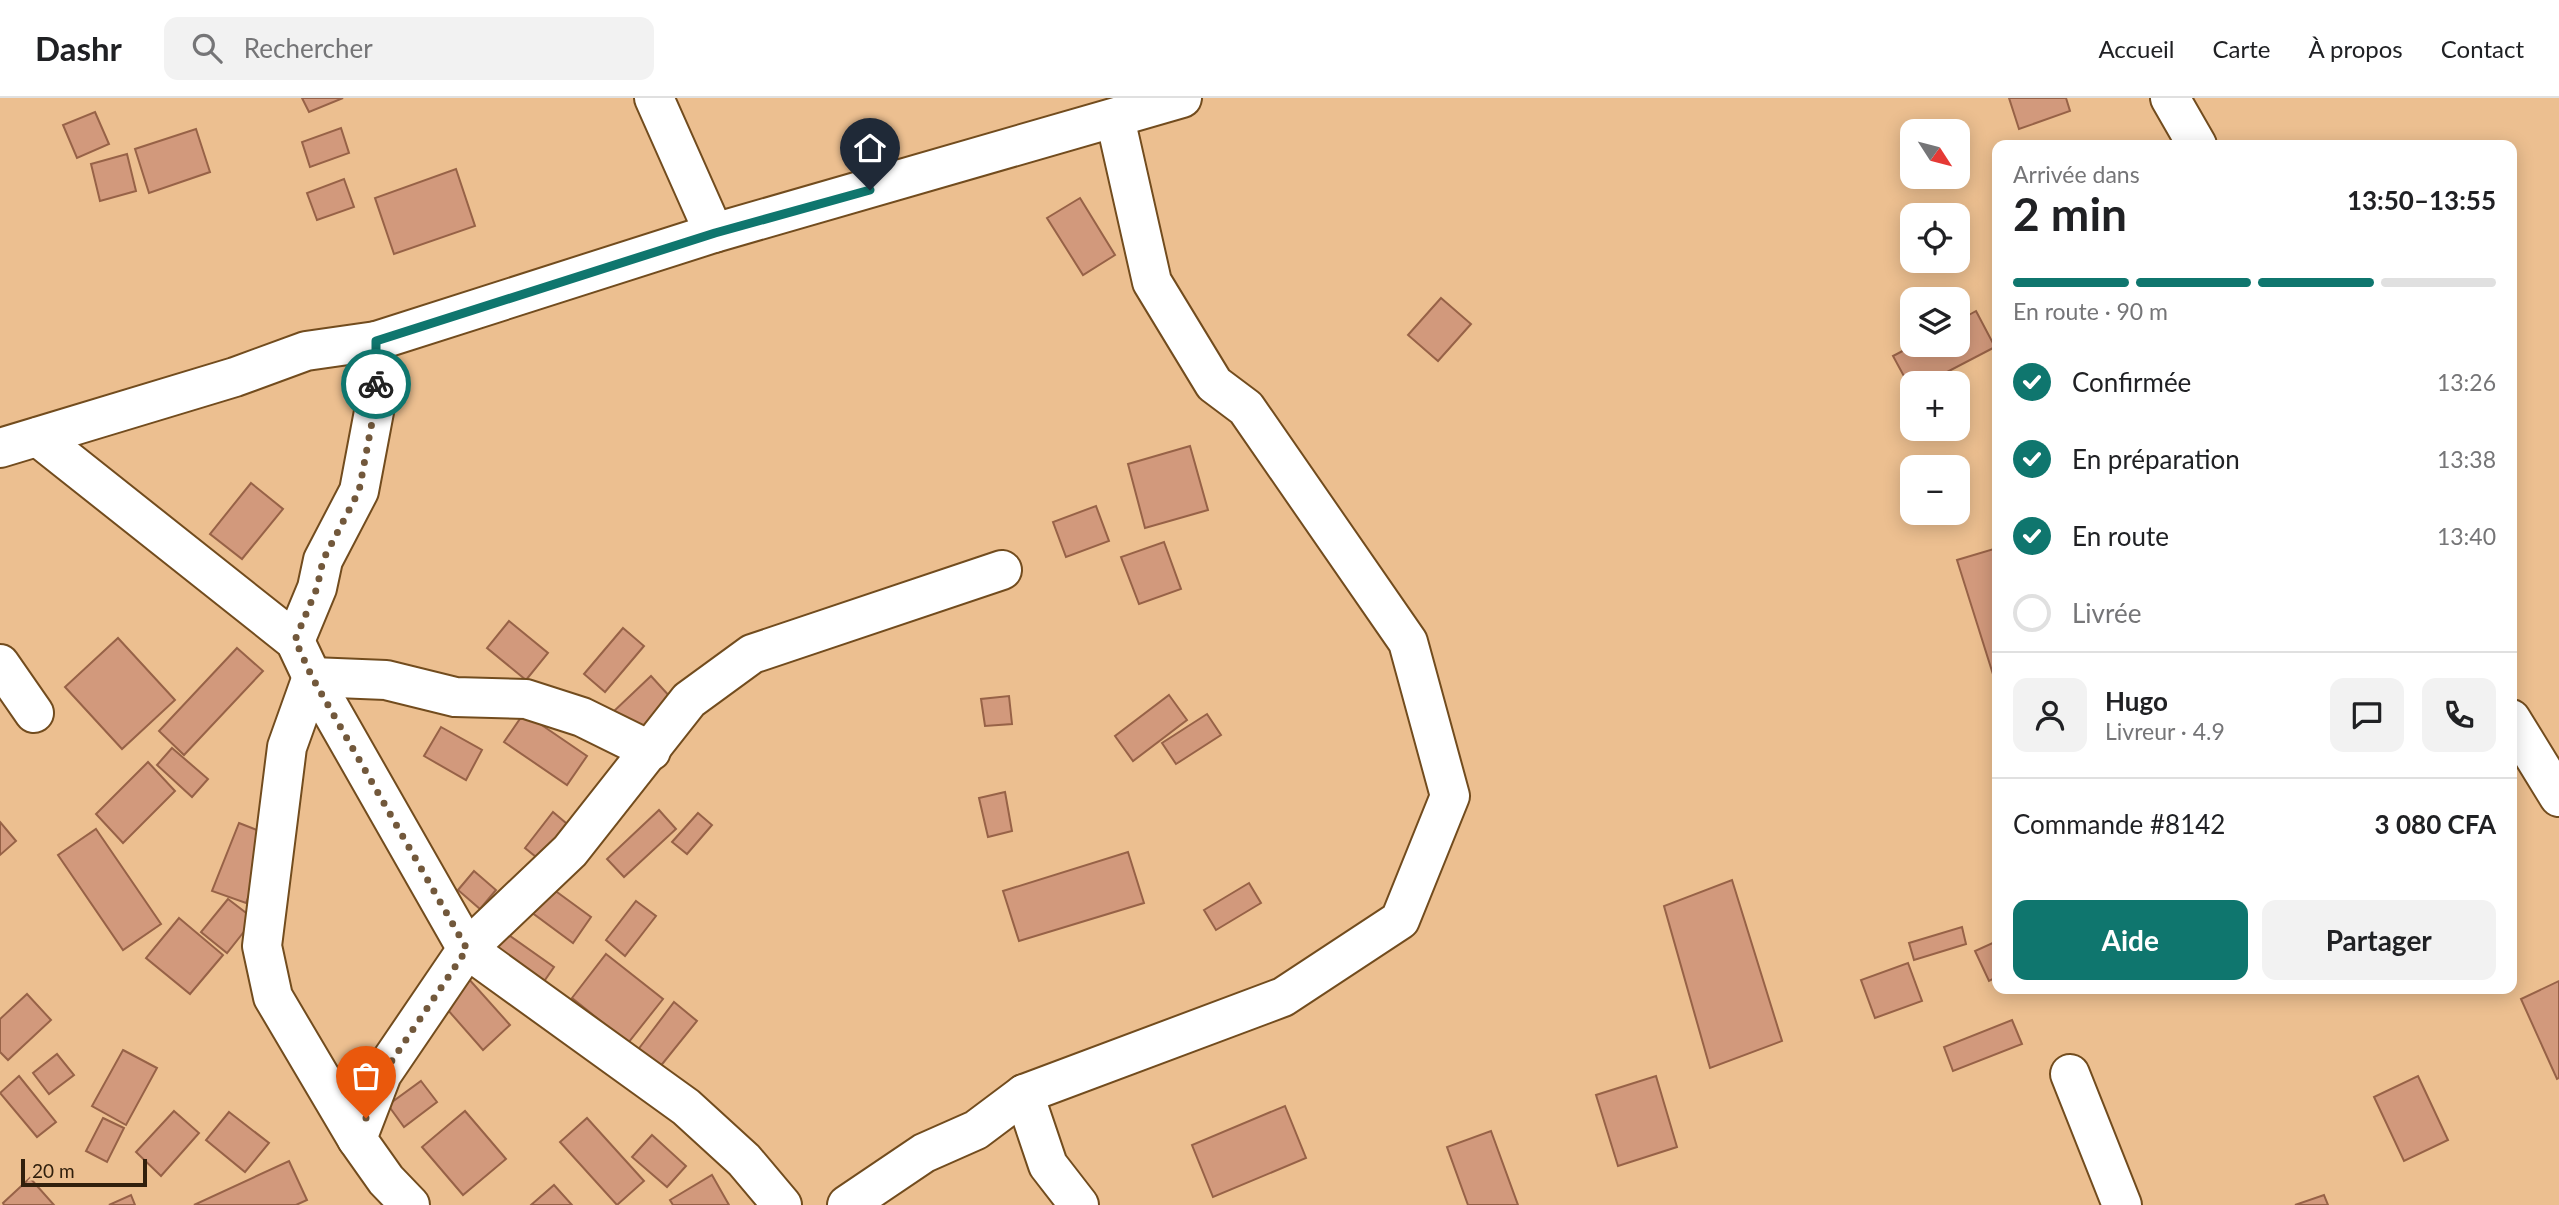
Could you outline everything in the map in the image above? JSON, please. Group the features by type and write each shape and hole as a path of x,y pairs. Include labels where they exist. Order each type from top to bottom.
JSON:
{"street":[{"path":"654,98 715,233"},
{"path":"0,448 235,377 306,351 376,341 715,233 1182,98"},
{"path":"2170,98 2194,140"},
{"path":"847,1205 924,1153 976,1130 1024,1094 1283,997 1399,920 1450,796 1408,642 1246,408 1214,384 1152,282 1115,118"},
{"path":"295,640 317,588 323,560 359,491 376,401 376,341"},
{"path":"38,438 295,640 312,677 467,949 686,1107 744,1160 782,1205"},
{"path":"357,1139 383,1074 467,949 570,851 689,700 752,654 1002,570"},
{"path":"0,664 34,713"},
{"path":"312,677 386,680 455,697 526,699 582,716 651,751"},
{"path":"312,677 287,747 262,946 272,997 357,1139 386,1180 410,1205"},
{"path":"2517,729 2559,797"},
{"path":"2070,1074 2122,1205"},
{"path":"1024,1094 1048,1165 1079,1205"}],"building":[{"path":"302,98 343,98 309,112"},
{"path":"2009,98 2066,98 2070,111 2019,129"},
{"path":"95,112 109,144 77,158 63,125"},
{"path":"341,128 349,153 310,167 302,142"},
{"path":"196,129 210,172 149,193 135,149"},
{"path":"127,154 136,191 100,201 91,164"},
{"path":"456,169 475,226 394,254 375,198"},
{"path":"344,179 354,207 317,220 307,193"},
{"path":"1080,198 1115,255 1083,275 1047,218"},
{"path":"1441,298 1471,324 1438,361 1408,335"},
{"path":"1976,311 1992,341 1992,349 1949,371 1901,371 1893,356 1900,352 1900,357 1970,357 1970,314"},
{"path":"1190,446 1208,510 1145,528 1128,464"},
{"path":"251,483 283,509 242,559 210,534"},
{"path":"1096,506 1109,541 1066,557 1053,522"},
{"path":"1164,542 1181,589 1139,604 1121,557"},
{"path":"1992,550 1992,671 1957,560"},
{"path":"509,621 548,653 526,680 487,648"},
{"path":"623,628 644,646 605,692 584,674"},
{"path":"118,638 175,700 122,749 65,687"},
{"path":"237,648 263,671 184,755 159,731"},
{"path":"651,676 672,699 634,734 613,712"},
{"path":"1169,695 1187,720 1133,761 1115,736"},
{"path":"1009,696 1012,724 985,726 981,699"},
{"path":"524,713 587,756 567,785 504,742"},
{"path":"1207,714 1221,735 1176,764 1162,743"},
{"path":"441,727 482,750 466,780 424,756"},
{"path":"172,748 208,779 192,797 157,765"},
{"path":"148,762 175,791 123,843 96,814"},
{"path":"1005,792 1012,831 988,837 979,798"},
{"path":"659,810 676,829 624,877 607,859"},
{"path":"553,812 573,829 546,865 525,848"},
{"path":"698,813 712,825 687,854 672,842"},
{"path":"0,822 16,841 0,855"},
{"path":"239,823 272,836 246,903 212,891"},
{"path":"96,829 161,924 123,950 58,855"},
{"path":"1128,852 1144,903 1019,941 1003,891"},
{"path":"474,871 496,890 480,909 458,890"},
{"path":"1732,880 1782,1041 1710,1068 1664,906"},
{"path":"1249,883 1261,903 1216,930 1204,910"},
{"path":"546,884 591,917 573,943 527,909"},
{"path":"228,899 254,919 227,953 201,932"},
{"path":"636,901 656,916 625,956 606,940"},
{"path":"179,918 223,955 190,994 146,958"},
{"path":"1962,927 1966,944 1914,960 1909,943"},
{"path":"506,933 554,967 538,990 490,956"},
{"path":"1992,943 1992,980 1989,981 1975,951"},
{"path":"606,954 663,999 628,1043 572,998"},
{"path":"1908,963 1922,1001 1875,1018 1861,980"},
{"path":"467,977 510,1025 483,1050 440,1001"},
{"path":"2559,981 2559,1078 2557,1079 2521,999"},
{"path":"27,994 51,1020 8,1060 0,1052 0,1019"},
{"path":"674,1002 697,1021 659,1068 637,1051"},
{"path":"2012,1020 2022,1044 1953,1071 1944,1047"},
{"path":"123,1050 157,1068 126,1125 92,1106"},
{"path":"57,1054 74,1075 49,1094 33,1073"},
{"path":"19,1076 56,1122 37,1137 0,1093"},
{"path":"1656,1076 1677,1147 1618,1166 1596,1095"},
{"path":"2418,1076 2448,1140 2404,1161 2374,1097"},
{"path":"421,1081 437,1102 404,1127 388,1105"},
{"path":"1285,1106 1306,1158 1213,1197 1192,1145"},
{"path":"174,1111 199,1133 161,1176 136,1152"},
{"path":"465,1111 506,1159 463,1195 422,1147"},
{"path":"229,1112 269,1143 245,1172 206,1140"},
{"path":"103,1118 124,1128 107,1162 86,1151"},
{"path":"587,1118 644,1181 617,1205 560,1142"},
{"path":"1491,1131 1518,1205 1468,1205 1447,1147"},
{"path":"652,1135 686,1166 667,1187 632,1157"},
{"path":"289,1161 307,1200 296,1205 194,1205"},
{"path":"712,1175 729,1205 673,1205 670,1200"},
{"path":"30,1178 54,1205 4,1205 3,1203"},
{"path":"554,1185 572,1205 531,1205"},
{"path":"131,1195 135,1205 109,1205"},
{"path":"2324,1195 2328,1205 2295,1205"}],"way so far":[{"path":"366,1118 383,1074 467,949 312,677 295,640 317,588 323,560 359,491 376,401 376,384"}],"route":[{"path":"376,384 376,341 715,233 870,190"}]}
